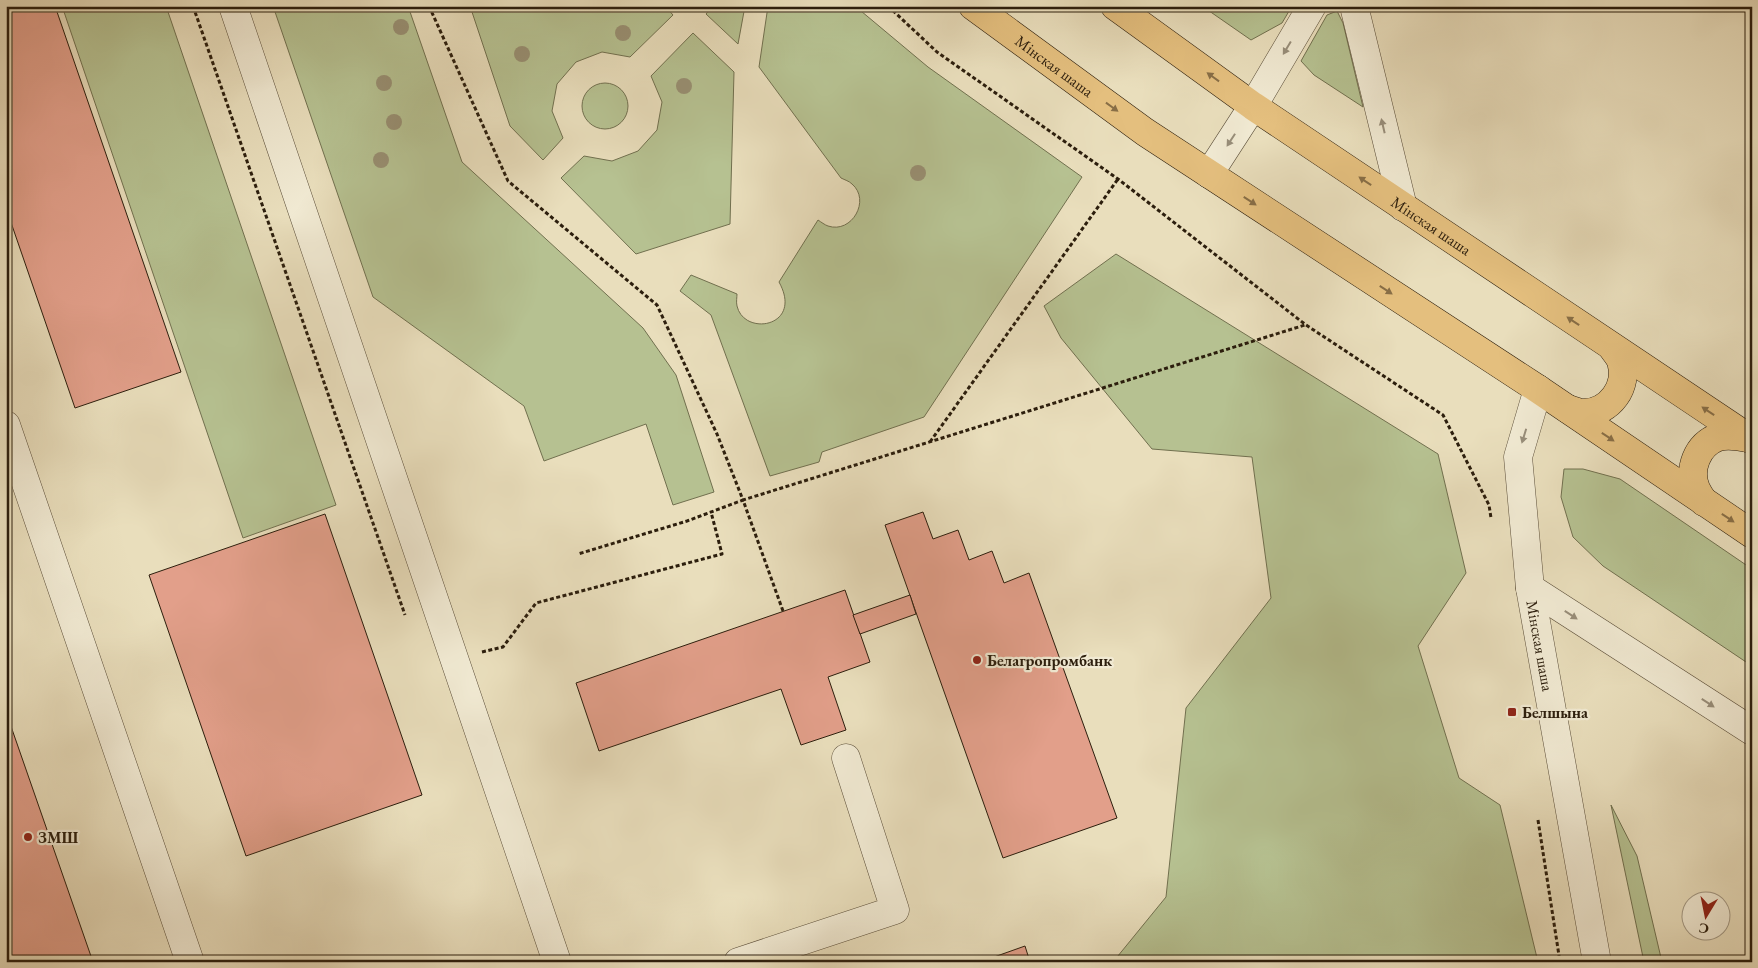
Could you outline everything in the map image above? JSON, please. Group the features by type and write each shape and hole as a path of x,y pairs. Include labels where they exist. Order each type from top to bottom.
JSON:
{"main road":[{"name":"Мінская шаша","path":"973,6 1145,132 1538,389 1752,534"},
{"name":"Мінская шаша","path":"1115,6 1253,106 1750,439"},
{"path":"1568,409 1582,413 1598,411 1611,402 1620,390 1623,376 1621,360 1612,347"},
{"path":"1704,502 1696,488 1693,473 1695,458 1704,446 1717,438 1732,435 1750,439"}],"street":[{"path":"233,6 557,962"},
{"path":"1209,174 1253,106 1312,6"},
{"path":"1354,6 1403,207"},
{"name":"Мінская шаша","path":"1538,389 1518,457 1530,588 1597,962"},
{"path":"6,425 190,962"},
{"path":"1530,588 1752,731"},
{"path":"738,962 895,910 846,758"}],"path":[{"path":"429,6 508,181 657,305 717,434 783,611"},
{"path":"888,6 937,52 1118,179 1306,325 1443,415 1489,505 1492,525"},
{"path":"930,442 1118,179"},
{"path":"578,554 687,521 743,500 1306,325"},
{"path":"1538,817 1560,962"}],"green space":[{"path":"62,6 166,6 336,505 243,538"},
{"path":"273,6 408,6 462,162 643,328 676,375 714,492 673,505 646,424 544,461 524,406 373,297"},
{"path":"470,6 665,6 673,15 630,57 602,52 576,62 557,84 552,111 563,138 543,160 510,126"},
{"path":"713,6 745,6 738,44 706,14"},
{"path":"768,6 855,6 928,67 1082,177 924,417 822,452 819,462 770,476 711,315 680,291 691,275 737,294 737,306 742,316 750,322 760,324 779,318 784,309 785,297 779,282 818,220 828,226 837,227 845,225 856,214 860,198 851,183 841,178 759,67"},
{"path":"1202,6 1292,6 1282,23 1251,40"},
{"path":"1337,11 1343,23 1363,107 1314,75 1301,61 1327,15"},
{"path":"693,33 734,72 730,224 636,254 561,178 584,156 612,161 638,151 657,130 662,102 651,76"},
{"path":"601,83 609,83 618,87 624,93 628,106 624,119 618,125 609,129 601,129 592,125 586,119 582,110 582,102 586,93 592,87"},
{"path":"1116,254 1438,454 1466,573 1418,646 1459,778 1500,805 1538,962 1113,962 1166,897 1186,708 1271,598 1252,457 1152,449 1061,338 1044,306"},
{"path":"1564,469 1583,469 1620,479 1752,569 1752,666 1603,566 1573,537 1561,497"},
{"path":"1611,805 1637,856 1662,962 1644,962"}],"building":[{"path":"6,6 55,6 181,372 75,408 6,208"},
{"path":"923,512 933,539 958,530 969,560 992,551 1004,583 1029,573 1117,818 1003,858 885,525"},
{"path":"325,514 422,795 246,856 149,575"},
{"path":"845,590 870,662 828,677 846,730 801,745 781,689 599,751 576,683"},
{"path":"910,595 916,614 860,634 853,615"},
{"name":"ЗМШ","path":"6,712 93,962 6,962"},
{"path":"1025,946 1030,962 980,962"}],"place":[{"name":"Белагропромбанк","path":"977,660"},
{"name":"Белшына","path":"1512,712"},
{"name":"ЗМШ","path":"28,837"}]}
